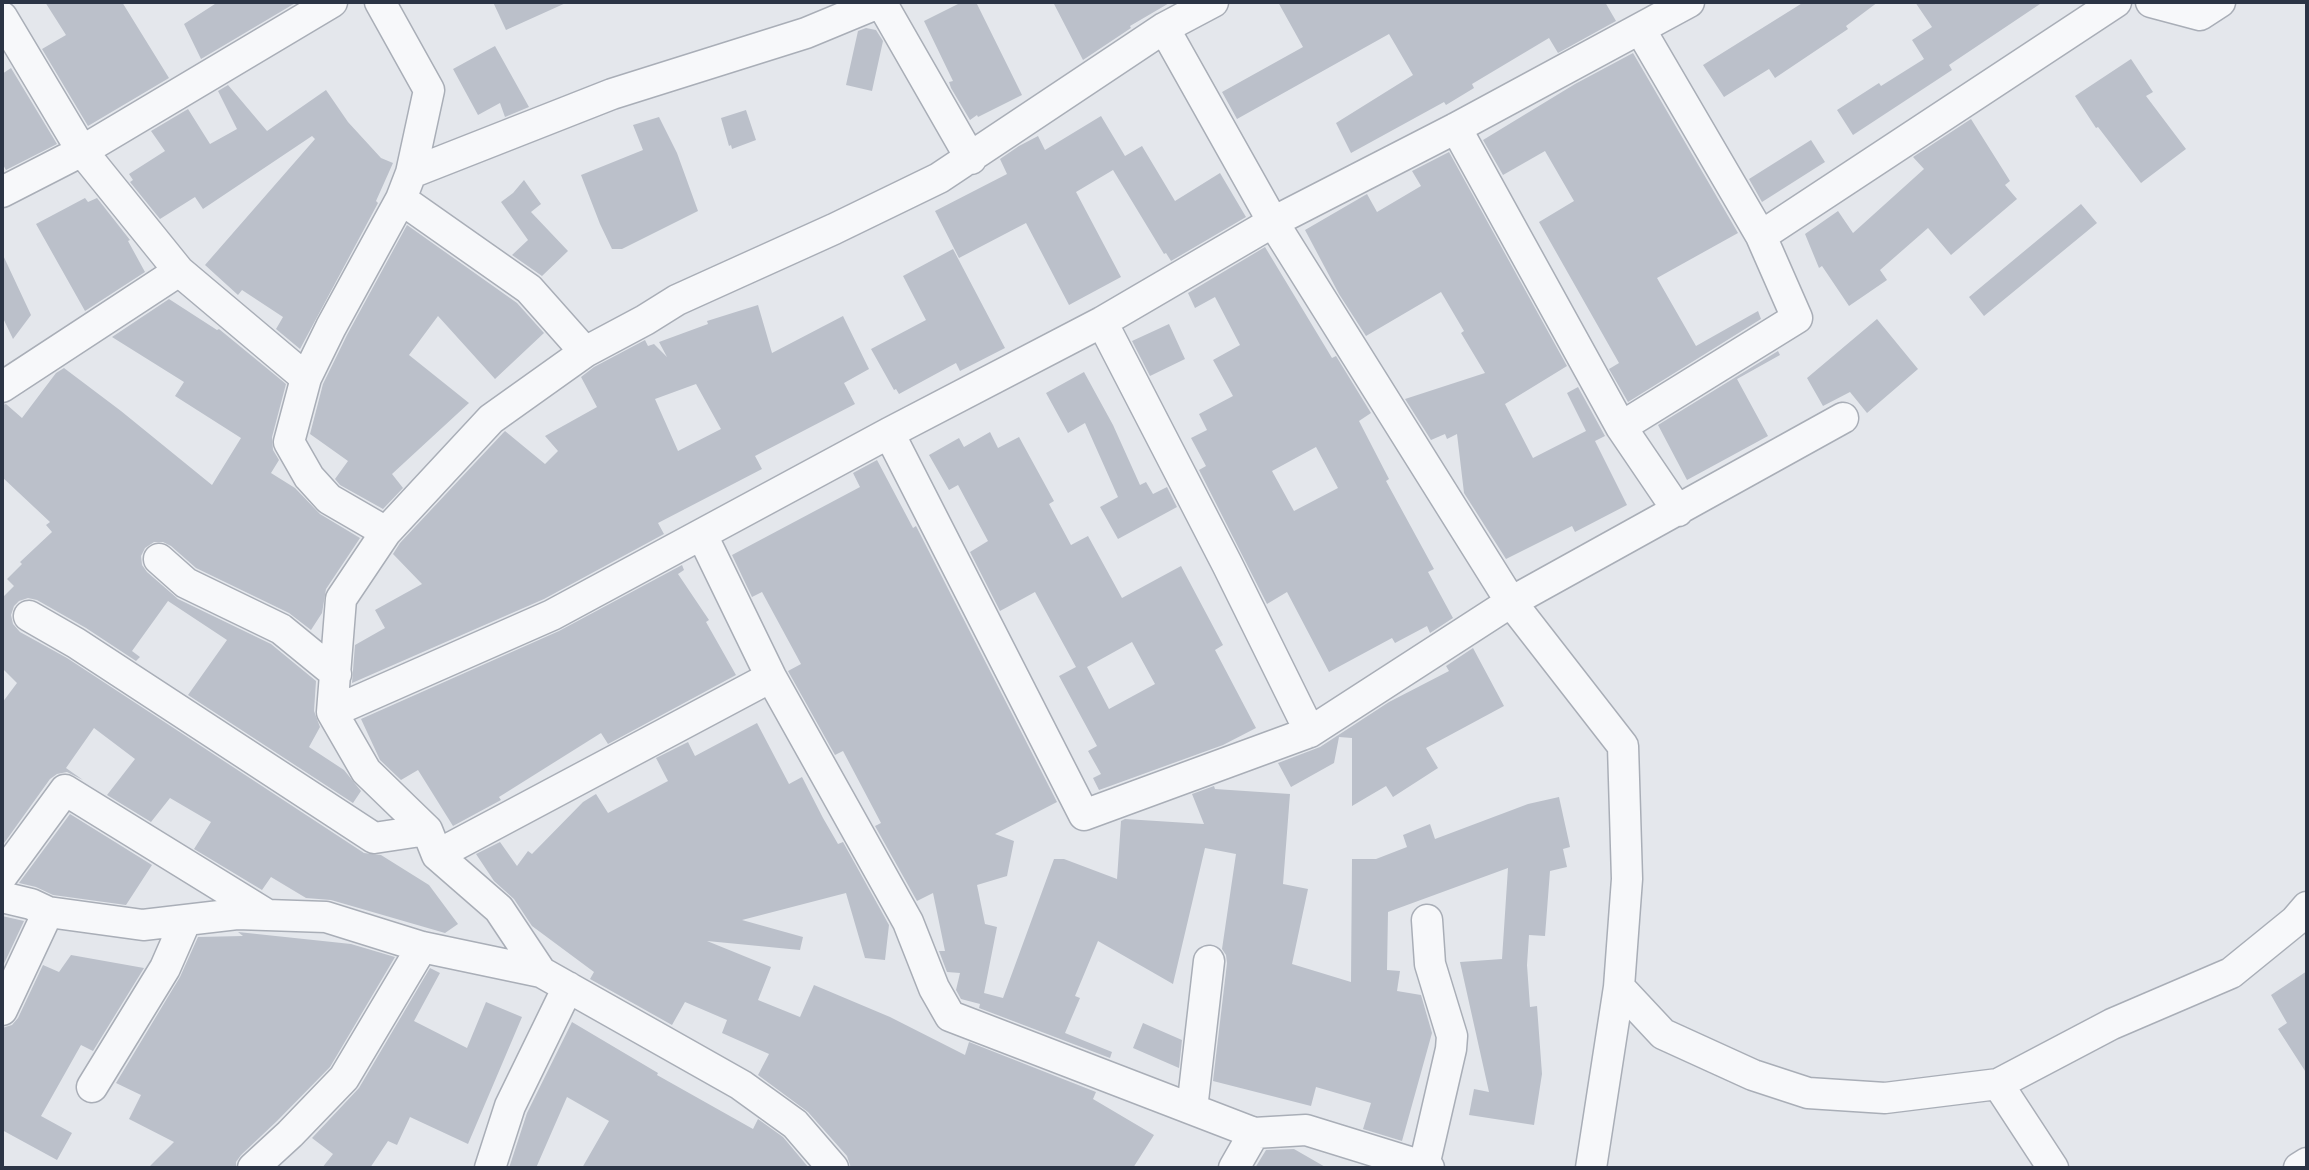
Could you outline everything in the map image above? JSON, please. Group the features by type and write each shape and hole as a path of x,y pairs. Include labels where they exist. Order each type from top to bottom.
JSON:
{"street":[{"path":"2,192 82,151 332,2"},
{"path":"380,2 429,90 406,186 306,378 289,442 309,477 329,499 386,532"},
{"path":"406,186 612,94 806,33 881,2 971,159"},
{"path":"541,972 499,909 366,771 332,712 341,599 386,532 491,419 585,352 677,300 939,178 1164,28 1213,2"},
{"path":"332,712 552,615 1102,322 1273,222 1456,128 1689,2"},
{"path":"1761,236 2116,2"},
{"path":"2151,2 2200,15 2220,2"},
{"path":"2,17 82,151 179,271 306,378"},
{"path":"1164,28 1273,222 1511,602 1623,746 1627,879 1619,987 1591,1168"},
{"path":"1621,427 1797,318 1761,236 1640,29"},
{"path":"1456,128 1621,427 1678,511"},
{"path":"406,186 529,289 585,352"},
{"path":"2,387 179,271"},
{"path":"1102,322 1310,732"},
{"path":"889,433 1084,815 1310,732 1511,602 1843,418"},
{"path":"702,535 771,677 908,922 934,988 950,1016 1254,1133 1306,1130 1426,1167 1452,1036 1430,964 1427,920"},
{"path":"159,559 186,583 281,629 336,674"},
{"path":"29,616 76,643 374,838 432,842 771,677"},
{"path":"2,876 65,790 268,915"},
{"path":"2,897 48,912 143,925 237,914 326,917 422,947 541,972 741,1085 795,1124 833,1168"},
{"path":"1619,987 1663,1034 1753,1075 1808,1093 1885,1098 1998,1084 2112,1024 2231,973 2295,921 2307,907"},
{"path":"2,1010 48,912"},
{"path":"92,1087 165,968 186,920"},
{"path":"253,1168 344,1078 422,947"},
{"path":"1192,1109 1209,961"},
{"path":"490,1168 510,1106 568,987"},
{"path":"1998,1084 2053,1168"},
{"path":"1234,1168 1254,1133"},
{"path":"2299,1168 2307,1163"}],"building":[{"path":"45,2 122,2 169,78 88,126 42,49 66,35"},
{"path":"218,2 297,2 201,59 184,24"},
{"path":"493,2 568,2 506,30"},
{"path":"962,2 976,2 1022,95 970,120 951,88 949,82 953,81 924,21"},
{"path":"1053,2 1171,2 1130,26 1083,60"},
{"path":"1278,2 1605,2 1616,21 1558,53 1549,38 1472,84 1474,88 1446,105 1444,102 1351,153 1336,123 1413,75 1389,34 1237,119 1222,92 1303,47"},
{"path":"1804,2 1878,2 1846,26 1848,29 1775,78 1769,69 1724,97 1703,65"},
{"path":"1915,2 2043,2 1949,65 1952,70 1853,135 1837,110 1924,59 1912,40 1932,27"},
{"path":"866,28 876,30 883,41 872,91 846,85 858,31"},
{"path":"495,46 529,107 505,117 500,103 478,115 453,69"},
{"path":"1633,53 1738,233 1657,278 1696,346 1758,311 1761,319 1628,402 1609,369 1619,363 1539,222 1574,201 1545,151 1503,175 1483,140"},
{"path":"2131,59 2153,92 2146,96 2186,149 2141,183 2096,128 2075,96"},
{"path":"11,68 57,144 6,170 2,163 2,74"},
{"path":"228,85 267,131 326,90 348,122 381,158 393,163 376,201 378,203 300,349 276,329 283,317 242,290 238,295 205,265 315,139 312,136 203,209 195,197 160,219 130,182 133,180 129,174 165,151 151,131 188,109 210,144 237,129 218,91"},
{"path":"746,110 756,140 732,149 721,118"},
{"path":"1101,116 1125,156 1142,146 1175,201 1220,173 1246,217 1171,261 1113,170 1076,192 1121,277 1069,305 1026,223 959,258 935,211 1007,174 1000,159 1019,146 1038,136 1045,150"},
{"path":"659,117 677,153 698,211 622,249 612,249 581,175 643,150 633,125"},
{"path":"1971,119 2010,181 2005,185 2017,199 1951,255 1928,228 1880,270 1887,280 1849,306 1822,266 1819,268 1805,234 1838,211 1853,233 1924,169 1913,157"},
{"path":"1811,140 1825,162 1762,202 1749,179"},
{"path":"1449,152 1567,366 1505,404 1533,458 1586,431 1567,393 1578,387 1605,436 1595,441 1627,505 1575,532 1572,526 1506,559 1464,493 1457,434 1447,439 1445,434 1431,440 1405,399 1485,373 1441,292 1366,336 1339,294 1305,230 1367,194 1377,212 1421,186 1412,171"},
{"path":"524,180 541,204 531,212 568,251 542,276 512,255 528,240 501,202"},
{"path":"85,198 88,202 97,198 130,240 145,272 85,311 36,224"},
{"path":"2081,204 2097,223 1984,316 1969,297"},
{"path":"407,225 517,303 544,333 495,379 438,316 409,355 469,403 392,474 403,488 383,509 340,485 335,479 348,461 310,434 323,384"},
{"path":"1265,247 1332,358 1336,356 1371,413 1359,421 1389,479 1386,481 1434,569 1428,572 1453,618 1430,633 1427,626 1395,643 1392,638 1329,672 1287,592 1267,604 1199,470 1206,466 1191,438 1207,430 1199,414 1233,396 1213,360 1240,345 1215,297 1195,308 1188,293","holes":["1316,447 1338,488 1294,511 1272,471"]},
{"path":"953,249 1005,348 960,371 956,363 899,394 871,349 926,320 903,276"},
{"path":"2,253 31,315 13,339 2,316"},
{"path":"169,299 219,329 286,384 272,437 273,450 279,460 271,473 295,488 320,514 360,538 326,589 322,613 311,630 289,613 196,568 163,542 154,542 145,548 141,556 142,565 178,599 271,644 316,681 314,711 320,727 309,747 344,770 361,791 353,803 188,695 227,640 168,601 132,651 140,657 136,661 37,600 28,598 14,606 11,615 13,624 20,632 67,658 364,853 381,855 429,885 458,924 445,933 331,900 306,898 271,877 262,890 194,849 211,822 170,798 151,822 107,795 135,759 94,728 66,768 83,780 67,772 50,779 2,846 2,703 17,683 2,668 2,598 14,586 7,579 52,532 46,525 50,522 2,477 2,405 6,404 22,418 56,373 64,368 212,485 241,438 175,396 184,382 112,337"},
{"path":"758,305 772,353 843,316 869,369 844,383 855,404 755,456 762,469 658,523 664,534 544,599 352,683 355,645 385,628 375,610 422,584 393,554 503,433 505,431 545,464 558,451 545,436 597,407 581,377 645,340 648,346 654,344 667,357 659,342 708,324 707,321","holes":["696,384 721,429 678,451 655,399"]},
{"path":"1877,319 1918,369 1867,413 1850,392 1823,406 1807,378"},
{"path":"1169,324 1185,359 1150,376 1132,341"},
{"path":"1778,351 1780,355 1737,379 1768,436 1687,480 1658,425"},
{"path":"1084,372 1113,425 1140,485 1146,482 1153,494 1167,487 1177,507 1118,539 1100,507 1118,497 1085,423 1068,433 1046,393"},
{"path":"990,432 998,448 1019,437 1054,501 1049,504 1071,545 1088,536 1122,598 1181,566 1223,645 1215,650 1256,728 1223,745 1099,790 1093,778 1101,774 1088,751 1097,746 1059,676 1076,667 1035,592 1000,611 970,552 988,541 958,485 949,490 929,455 959,438 964,447","holes":["1132,642 1155,684 1109,709 1087,667"]},
{"path":"877,460 913,528 916,526 1057,802 995,834 1014,841 1007,876 977,885 985,924 997,927 984,993 1003,998 1054,859 1064,859 1117,879 1121,821 1204,824 1192,794 1214,786 1215,789 1290,794 1283,884 1308,889 1292,964 1351,982 1352,859 1376,859 1407,847 1403,835 1430,824 1435,839 1528,804 1559,797 1570,847 1563,849 1567,867 1550,871 1545,936 1529,935 1527,965 1530,1007 1537,1006 1542,1074 1534,1125 1469,1115 1474,1089 1489,1092 1460,962 1502,959 1508,868 1388,912 1387,970 1400,971 1397,991 1421,995 1432,1033 1402,1141 1363,1129 1371,1103 1316,1087 1311,1106 1213,1081 1227,963 1222,949 1236,854 1205,848 1173,984 1098,941 1075,996 1080,998 1065,1033 1112,1052 1110,1058 961,999 956,990 960,973 947,972 939,951 945,951 933,893 917,901 875,826 881,823 843,751 835,755 788,671 801,664 762,592 752,597 732,555 860,487 853,473"},
{"path":"682,565 684,570 678,574 709,620 706,622 736,675 608,744 601,733 499,797 501,800 453,826 418,770 401,780 380,760 361,719 559,631"},
{"path":"1473,648 1504,706 1426,748 1438,768 1393,797 1386,786 1352,806 1352,738 1339,737 1334,763 1291,787 1278,763 1320,747 1389,702 1449,671 1446,666"},
{"path":"757,723 789,784 802,777 838,844 843,842 889,925 885,960 865,958 846,893 742,920 803,937 800,950 707,941 771,967 758,1000 800,1017 814,985 890,1017 965,1055 969,1042 1096,1092 1093,1099 1154,1135 1133,1168 851,1168 847,1156 808,1112 758,1075 769,1054 722,1033 727,1020 685,1002 672,1025 590,979 594,972 532,926 476,854 500,842 517,866 528,851 532,854 583,802 596,794 608,813 668,781 656,758 688,742 695,756"},
{"path":"70,814 152,865 126,905 53,895 19,883"},
{"path":"2,916 24,921 2,968"},
{"path":"238,932 351,944 395,957 330,1067 241,1155 236,1168 148,1168 174,1142 129,1119 141,1095 116,1083 180,977 198,937 243,936"},
{"path":"71,955 144,968 93,1051 81,1045 41,1116 72,1133 57,1160 2,1130 2,1028 12,1025 18,1018 43,965 59,972"},
{"path":"430,968 440,973 414,1021 467,1048 486,1002 522,1017 468,1144 410,1117 397,1145 388,1141 370,1168 322,1168 333,1154 312,1138 359,1088"},
{"path":"2307,971 2307,1074 2278,1029 2287,1023 2271,995"},
{"path":"572,1022 753,1129 758,1119 783,1137 809,1168 582,1168 609,1121 567,1097 536,1168 509,1168 527,1113"},
{"path":"1143,1023 1182,1040 1179,1068 1133,1048"},
{"path":"1294,1149 1327,1168 1255,1168 1266,1150"}]}
